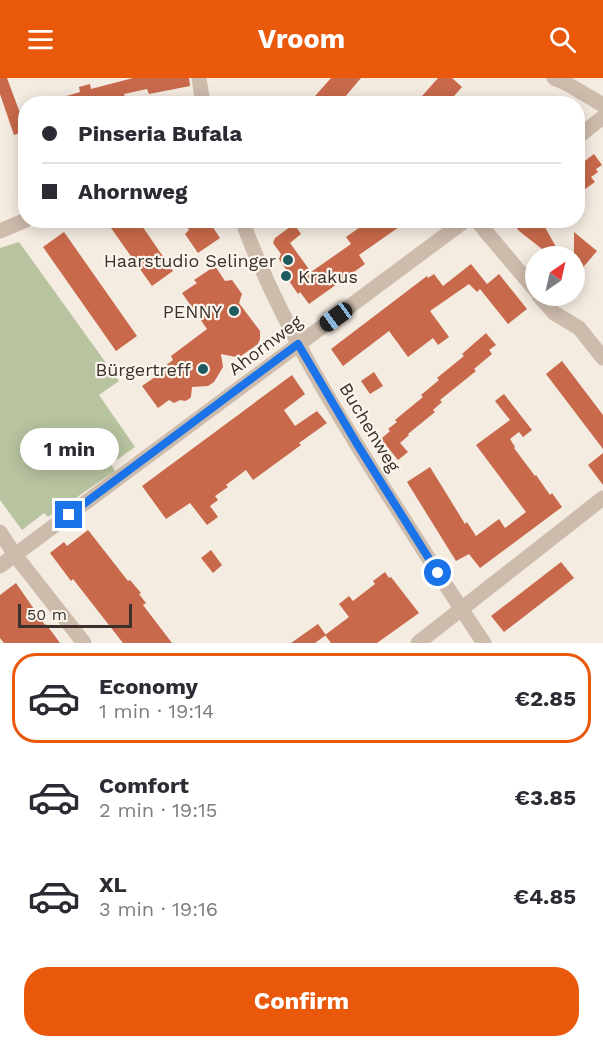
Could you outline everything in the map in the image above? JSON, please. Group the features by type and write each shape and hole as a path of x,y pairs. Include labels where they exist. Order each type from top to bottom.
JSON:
{"street":[{"path":"198,78 201,96"},
{"path":"554,78 603,105"},
{"path":"585,131 603,117"},
{"path":"0,231 18,223"},
{"name":"Buchenweg","path":"245,228 255,258 298,344 357,444 484,643"},
{"name":"Ahornweg","path":"0,566 455,228"},
{"path":"483,228 525,278"},
{"path":"548,306 554,313 579,328 603,358"},
{"path":"418,643 603,498"},
{"path":"0,532 15,555 84,643"}],"green space":[{"path":"19,242 119,381 99,395 135,447 111,464 115,471 48,517 44,513 22,530 0,500 0,248"}],"building":[{"path":"0,78 7,78 18,108 18,134 14,135 0,94"},
{"path":"133,78 189,78 190,86 149,94 147,89 124,94 124,96 66,96 80,92 79,87 90,84 91,89"},
{"path":"331,78 361,78 346,96 315,96"},
{"path":"438,78 452,78 462,87 454,96 422,96"},
{"path":"594,154 602,165 591,177 595,182 585,189 585,161"},
{"path":"111,228 143,228 173,271 152,286"},
{"path":"188,228 213,228 220,238 198,253 185,234 189,230"},
{"path":"289,228 297,228 301,234 290,243 311,272 351,244 346,237 359,228 398,228 359,255 365,264 309,304 300,292 298,294 285,275 287,271 279,259 281,254 273,243 275,238"},
{"path":"517,228 545,228 555,246 538,246"},
{"path":"64,232 137,336 116,351 43,247"},
{"path":"574,232 597,251 585,265 585,246 574,246"},
{"path":"471,264 486,285 499,274 527,309 508,324 480,289 477,292 469,284 430,311 449,337 438,345 433,338 408,357 389,331 343,366 331,349 427,276 428,278 434,274 443,286"},
{"path":"215,266 225,281 232,280 242,294 239,303 260,331 258,344 241,356 221,354 223,367 214,382 208,386 192,387 191,397 185,401 180,400 174,403 169,400 158,408 142,386 158,375 157,372 173,360 171,356 207,329 182,293 197,283 194,280"},
{"path":"486,333 496,345 489,350 492,354 474,369 476,371 440,400 442,402 433,410 435,412 400,443 408,452 398,460 381,439 397,422 395,420 423,397 421,395 439,380 437,378 464,356 462,354"},
{"path":"562,361 603,415 603,449 546,374"},
{"path":"374,372 383,386 370,394 361,381"},
{"path":"292,375 305,394 284,410 295,426 317,411 327,423 253,480 246,470 226,485 228,487 215,496 218,500 210,506 218,517 207,525 190,503 166,519 142,486"},
{"path":"504,394 532,430 523,437 519,432 510,439 514,448 562,507 480,568 469,554 456,561 407,482 430,467 465,524 467,522 476,536 499,519 505,528 526,512 476,445 510,420 495,401"},
{"path":"603,453 603,485 588,465"},
{"path":"88,530 128,581 130,580 141,593 139,594 146,603 143,605 172,643 123,643 50,553 64,542 67,546"},
{"path":"211,550 222,565 213,573 201,558"},
{"path":"561,562 574,578 504,632 491,616"},
{"path":"385,572 419,613 377,643 331,643 325,635 349,617 339,604 349,596 353,601 375,584 373,581"},
{"path":"16,583 60,643 4,643 0,638 0,595"},
{"path":"318,624 326,635 315,643 291,643"}],"place":[{"name":"Haarstudio Selinger","path":"288,260"},
{"name":"Krakus","path":"286,276"},
{"name":"PENNY","path":"234,311"},
{"name":"Bürgertreff","path":"203,369"}],"route":[{"path":"69,515 298,344 357,444 438,573"}]}
